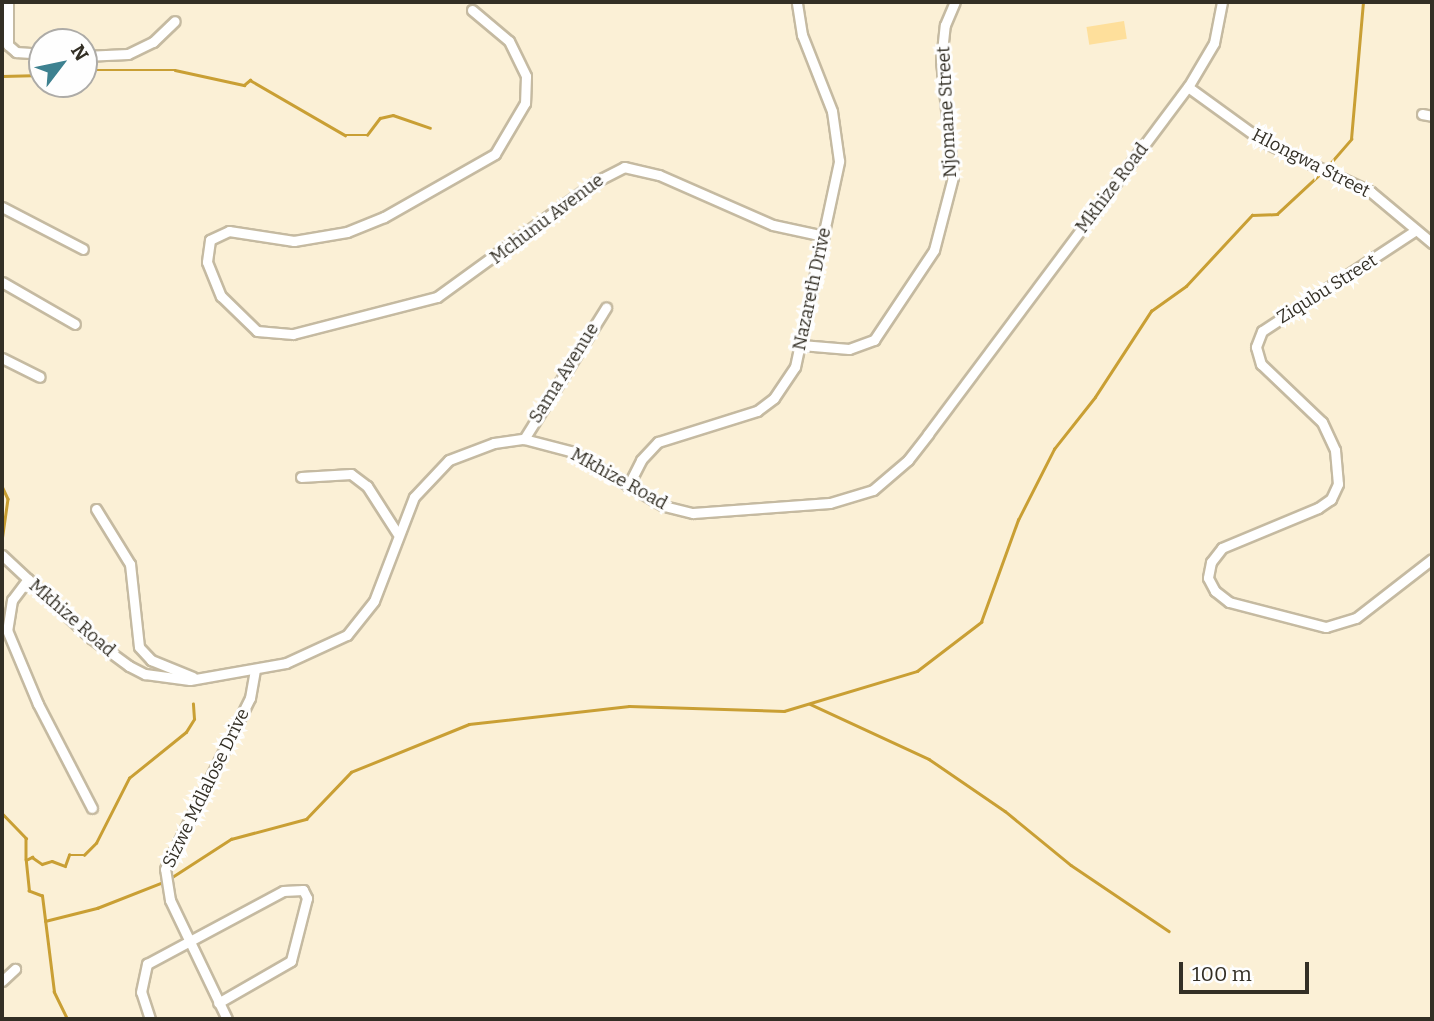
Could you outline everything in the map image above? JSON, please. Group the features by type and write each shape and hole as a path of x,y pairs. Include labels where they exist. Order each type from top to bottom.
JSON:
{"street":[{"path":"8,2 8,45 13,51 28,53"},
{"name":"Nazareth Drive","path":"628,485 641,460 658,442 744,417 774,398 793,371 801,345 839,161 837,134 800,29 797,2"},
{"name":"Njomane Street","path":"801,345 849,349 874,340 934,250 953,177 941,61 944,25 955,2"},
{"name":"Mkhize Road","path":"2,555 129,666 169,680 198,679 255,670 307,656 347,635 374,601 397,534 414,496 449,460 494,443 524,439 570,451 675,509 718,514 830,503 873,490 908,460 1188,87 1214,43 1222,2"},
{"name":"Mchunu Avenue","path":"472,10 509,41 526,76 525,103 495,154 384,217 347,232 294,241 229,230 210,240 207,262 221,296 257,331 282,336 419,303 454,288 595,182 624,167 659,175 764,222 824,236"},
{"path":"98,55 128,54 153,42 175,21"},
{"name":"Hlongwa Street","path":"1188,87 1264,142 1371,192 1432,243"},
{"path":"2,207 83,249"},
{"name":"Ziqubu Street","path":"1416,230 1262,331 1256,347 1261,364 1322,422 1335,450 1338,484 1331,499 1318,508 1222,548 1211,562 1208,578 1214,591 1229,602 1326,628 1356,618 1432,559"},
{"path":"2,282 75,324"},
{"name":"Sama Avenue","path":"524,439 606,308"},
{"path":"2,358 40,377"},
{"path":"301,477 351,474 367,486 397,534"},
{"path":"96,509 130,564 139,647 151,660 198,679"},
{"path":"28,579 12,600 7,630 68,773 92,808"},
{"name":"Sizwe Mdlalose Drive","path":"227,1019 187,940 165,887 165,869 250,698 255,670"},
{"path":"150,1019 141,992 143,971 160,954 283,891 306,892 291,961 218,1003"},
{"path":"2,981 15,969"}],"shaded area":[{"path":"1124,21 1127,39 1089,45 1086,27"}],"waterway":[{"path":"1327,167 1351,139 1363,2"},
{"path":"98,70 175,70 244,85 250,80 345,135 367,135 380,118 393,115 430,128"},
{"path":"2,76 28,75"},
{"path":"169,879 231,839 306,819 351,772 469,724 629,706 784,711 917,671 981,622 1018,520 1054,449 1095,397 1151,311 1186,286 1252,215 1277,214 1322,172"},
{"path":"2,486 8,499 2,541"},
{"path":"67,1019 54,992 42,896 29,891 26,860 32,857 42,864 52,861 65,866 69,855 84,855 96,843 129,778 186,732 194,719 193,704"},
{"path":"810,704 929,759 1005,811 1071,865 1169,931"},
{"path":"2,813 26,838 26,859"},
{"path":"45,921 97,908 163,882"}]}
